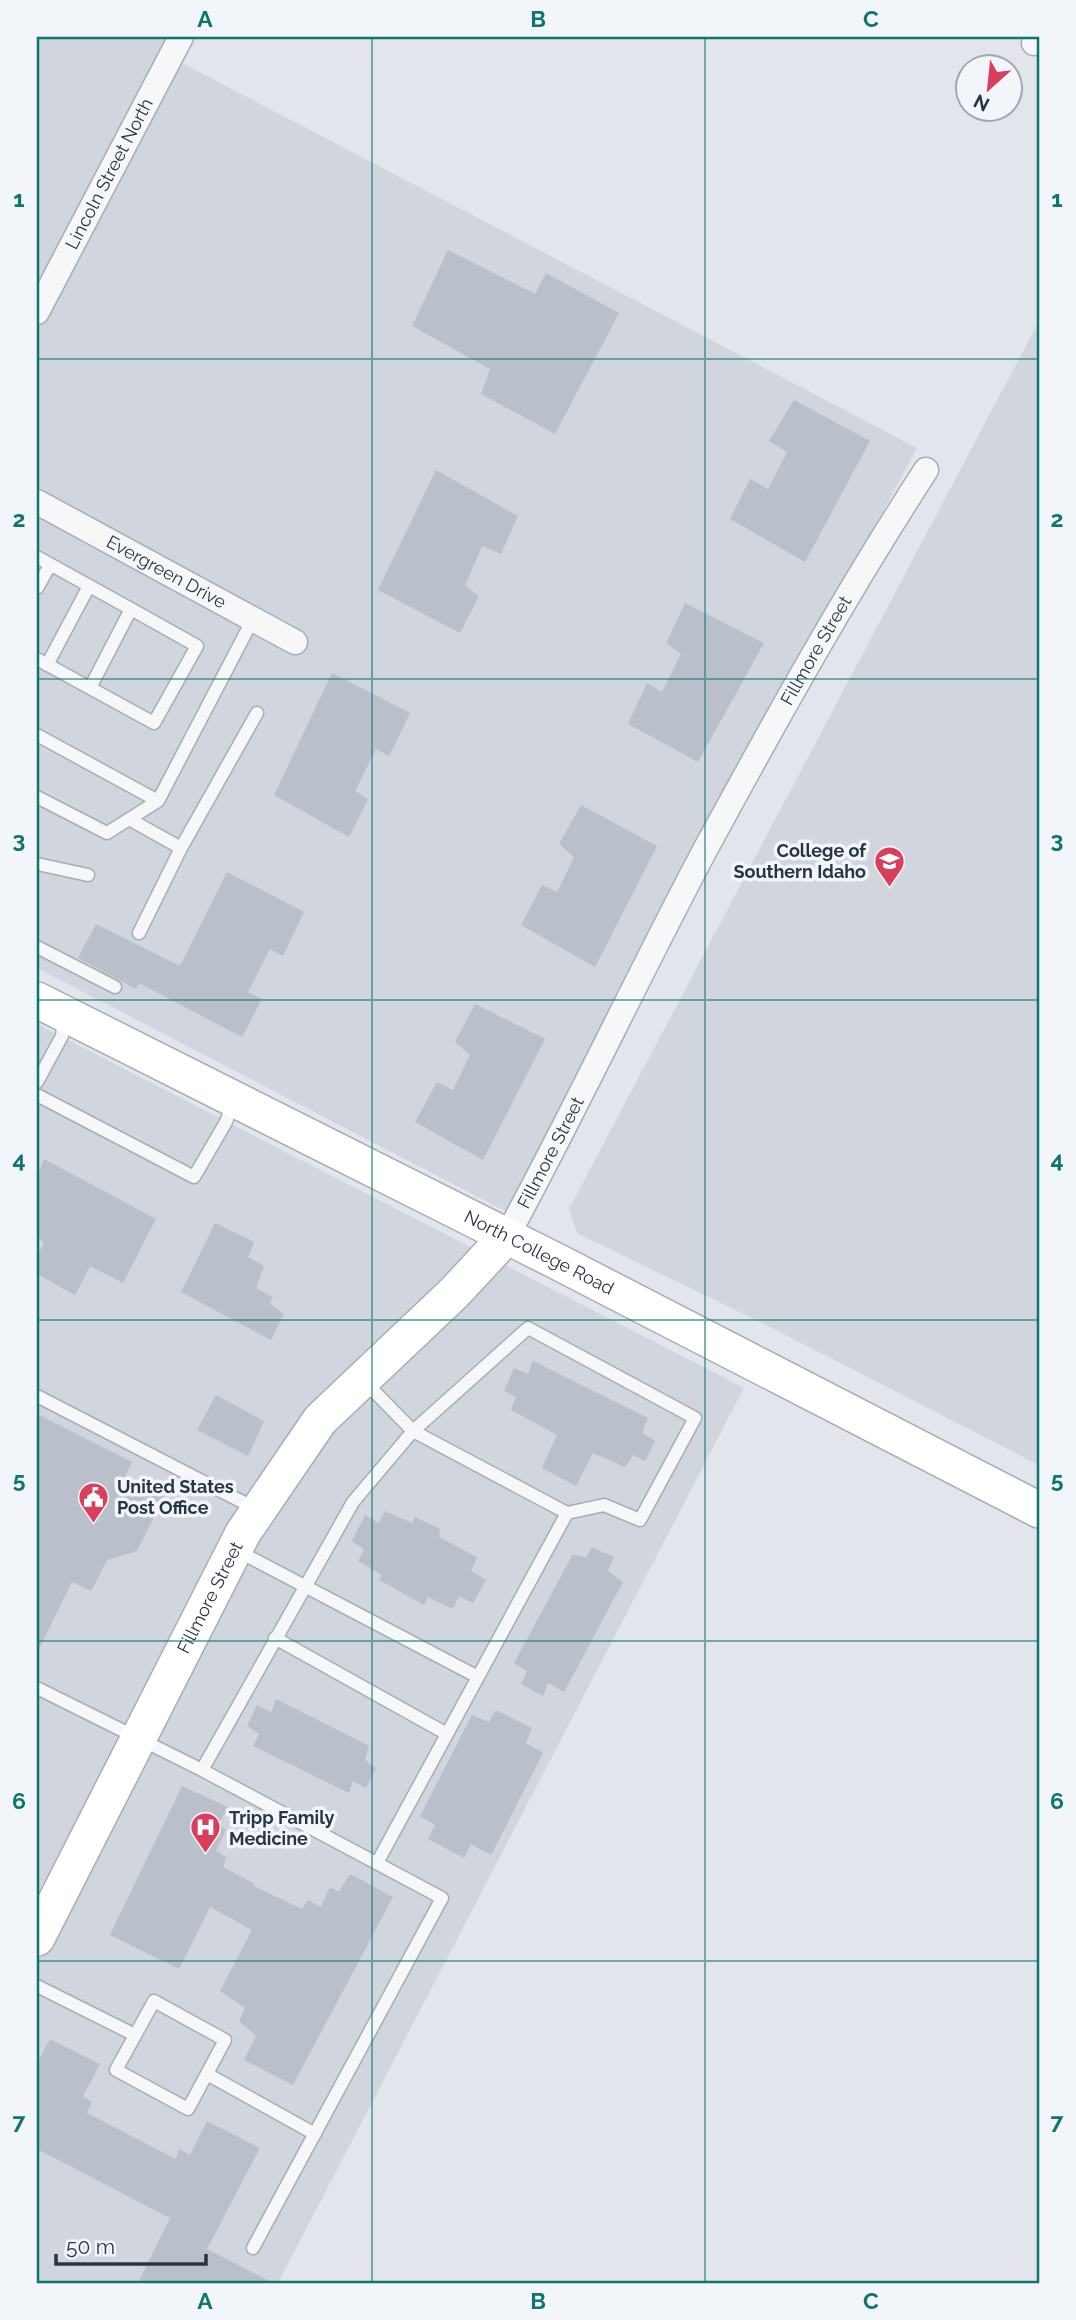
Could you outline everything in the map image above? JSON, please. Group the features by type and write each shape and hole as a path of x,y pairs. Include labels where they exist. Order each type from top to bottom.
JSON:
{"main road":[{"name":"North College Road","path":"51,1007 507,1236 1039,1510"},
{"name":"Fillmore Street","path":"37,1938 234,1549 259,1510 320,1420 454,1293 507,1236"}],"street":[{"name":"Lincoln Street North","path":"37,312 181,37"},
{"name":"Fillmore Street","path":"507,1236 566,1126 705,851 862,569 926,470"},
{"name":"Evergreen Drive","path":"37,502 295,642"}],"lane":[{"path":"37,557 197,646 154,723 42,662 89,586"},
{"path":"37,588 50,565"},
{"path":"90,688 131,609"},
{"path":"37,797 107,833 158,802 253,619"},
{"path":"139,933 181,848 257,713"},
{"path":"37,735 158,802"},
{"path":"129,819 181,848"},
{"path":"37,864 88,875"},
{"path":"37,947 115,987"},
{"path":"37,1082 62,1036 51,1007"},
{"path":"37,1095 194,1177 226,1122 234,1099"},
{"path":"202,1770 354,1502 413,1431 528,1328 695,1418 640,1520 604,1505 567,1513 413,1431 363,1380"},
{"path":"37,1396 259,1510"},
{"path":"377,1863 567,1513"},
{"path":"234,1549 478,1677"},
{"path":"275,1638 447,1734"},
{"path":"37,1688 202,1770 442,1898 253,2248"},
{"path":"37,1986 135,2035"},
{"path":"153,2001 225,2040 188,2109 116,2070 135,2035 153,2001"},
{"path":"207,2074 315,2134"}],"shaded area":[{"path":"37,37 173,37 165,54 917,448 507,1212 37,968"},
{"name":"College of Southern Idaho","path":"1039,321 1039,1465 770,1327 577,1233 569,1209"},
{"path":"37,1024 744,1388 278,2283 37,2283"}],"building":[{"path":"448,250 535,294 546,273 619,313 555,434 481,394 490,369 412,326"},
{"path":"794,400 870,441 805,562 730,519 750,479 768,489 787,452 769,441"},
{"path":"436,470 518,516 501,554 482,546 465,586 479,596 460,633 378,590"},
{"path":"685,603 764,643 698,762 628,724 647,683 662,692 681,654 666,643"},
{"path":"332,673 410,713 389,756 376,749 355,791 368,799 349,837 274,795"},
{"path":"581,805 657,846 595,967 521,925 542,885 557,892 574,857 559,844"},
{"path":"227,872 304,912 283,956 270,949 248,992 262,999 242,1037 139,983 136,989 78,958 96,924 180,966"},
{"path":"475,1004 545,1039 483,1160 415,1122 437,1082 453,1090 470,1055 455,1042"},
{"path":"44,1159 156,1219 123,1283 90,1266 75,1295 37,1274 37,1258 44,1242 37,1237 37,1176"},
{"path":"215,1223 254,1242 248,1257 264,1266 256,1288 273,1297 270,1304 284,1314 271,1340 181,1292"},
{"path":"533,1361 648,1418 642,1433 655,1441 645,1461 633,1455 625,1467 593,1453 576,1486 542,1468 557,1435 511,1410 516,1397 504,1391 514,1368 528,1374"},
{"path":"216,1395 264,1421 248,1456 197,1430"},
{"name":"United States Post Office","path":"37,1414 132,1462 125,1477 164,1497 137,1551 107,1560 91,1591 72,1582 37,1653"},
{"path":"385,1511 412,1523 415,1517 440,1529 439,1537 477,1557 471,1571 486,1580 473,1603 459,1596 453,1609 428,1597 424,1605 379,1580 382,1575 358,1561 364,1549 352,1541 365,1515 379,1523"},
{"path":"592,1547 614,1557 608,1571 623,1582 564,1692 548,1683 543,1696 521,1684 527,1671 514,1663 573,1554 586,1558"},
{"path":"276,1699 369,1746 365,1760 376,1768 366,1788 353,1781 349,1793 253,1746 259,1734 247,1726 257,1705 271,1712"},
{"path":"496,1710 532,1728 526,1743 543,1753 491,1855 471,1844 464,1858 428,1839 435,1825 420,1816 472,1715 489,1722"},
{"path":"182,1786 228,1807 218,1825 226,1830 216,1851 226,1857 223,1867 255,1884 254,1886 302,1909 308,1900 321,1907 330,1887 339,1892 350,1874 393,1897 293,2085 244,2060 256,2036 239,2021 245,2008 220,1991 252,1930 210,1907 179,1969 110,1935"},
{"path":"50,2039 100,2064 83,2096 92,2102 87,2113 176,2159 179,2149 190,2155 207,2121 260,2148 207,2249 273,2283 138,2283 170,2218 37,2149 37,2063"}],"place":[{"name":"College of Southern Idaho","path":"889,888"},
{"name":"United States Post Office","path":"94,1524"},
{"name":"Tripp Family Medicine","path":"206,1855"}]}
